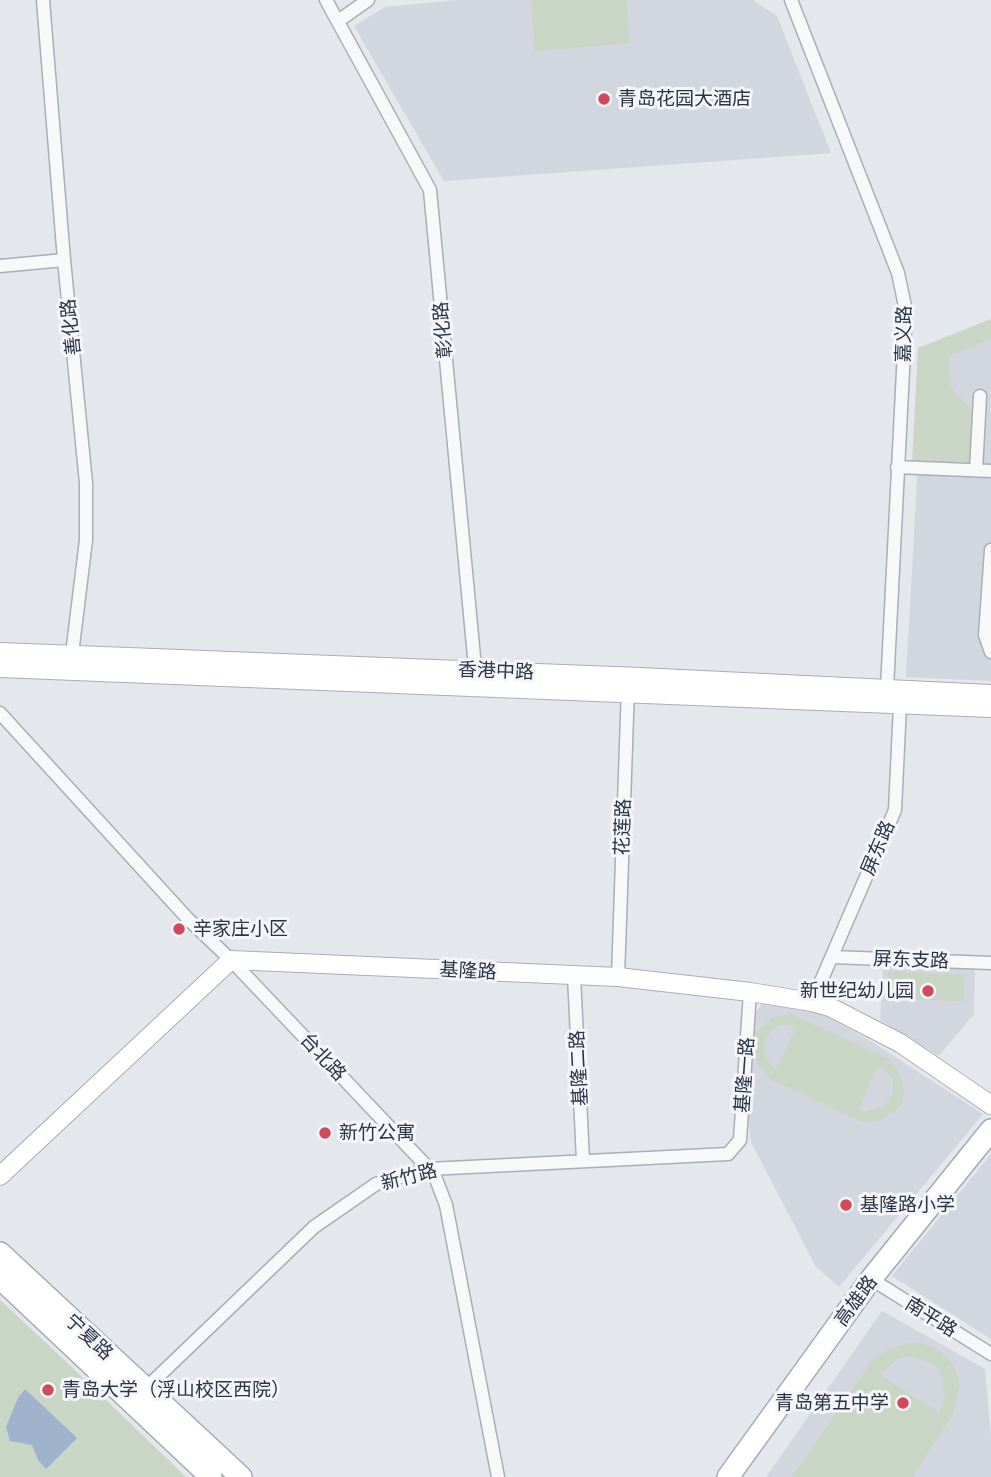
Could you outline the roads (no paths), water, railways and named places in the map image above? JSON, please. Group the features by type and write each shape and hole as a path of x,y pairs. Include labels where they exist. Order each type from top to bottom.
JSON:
{"main road":[{"name":"香港中路","path":"0,658 72,654 476,678"},
{"name":"香港中路","path":"0,658 628,685 900,705 991,708"},
{"name":"香港中路","path":"628,685 887,688 991,694"},
{"name":"基隆路","path":"232,960 618,977 812,1002 830,1007 900,1043 991,1105"},
{"path":"0,1176 232,960"},
{"name":"高雄路","path":"734,1475 871,1279 991,1130"},
{"name":"宁夏路","path":"0,1253 138,1396 211,1477"},
{"name":"宁夏路","path":"0,1278 138,1396 241,1477"}],"street":[{"name":"善化路","path":"43,0 64,260 86,483 86,541 72,654"},
{"name":"彰化路","path":"326,0 430,190 476,678"},
{"path":"338,21 368,0"},
{"name":"嘉义路","path":"791,0 903,289 906,320 887,688"},
{"path":"0,266 64,260"},
{"path":"976,470 980,396"},
{"path":"897,467 991,471"},
{"path":"991,550 985,635 991,652"},
{"name":"花莲路","path":"618,977 628,685"},
{"path":"887,688 900,705"},
{"name":"屏东路","path":"812,1002 895,810 900,705"},
{"name":"台北路","path":"0,713 188,919 232,960 429,1169 446,1205 498,1477"},
{"name":"屏东支路","path":"832,957 991,963"},
{"name":"基隆二路","path":"574,976 583,1160"},
{"name":"基隆一路","path":"728,1154 740,1140 750,992"},
{"name":"新竹路","path":"138,1396 314,1227 376,1184 429,1169 728,1154"},
{"name":"南平路","path":"871,1279 991,1354"}],"water":[{"path":"25,1389 77,1438 46,1469 38,1460 32,1445 10,1441 6,1427 18,1398"}],"place":[{"name":"青岛花园大酒店","path":"604,99"},
{"name":"辛家庄小区","path":"179,929"},
{"name":"新世纪幼儿园","path":"928,991"},
{"name":"新竹公寓","path":"325,1133"},
{"name":"基隆路小学","path":"846,1205"},
{"name":"青岛大学（浮山校区西院）","path":"48,1390"},
{"name":"青岛第五中学","path":"903,1403"}]}
